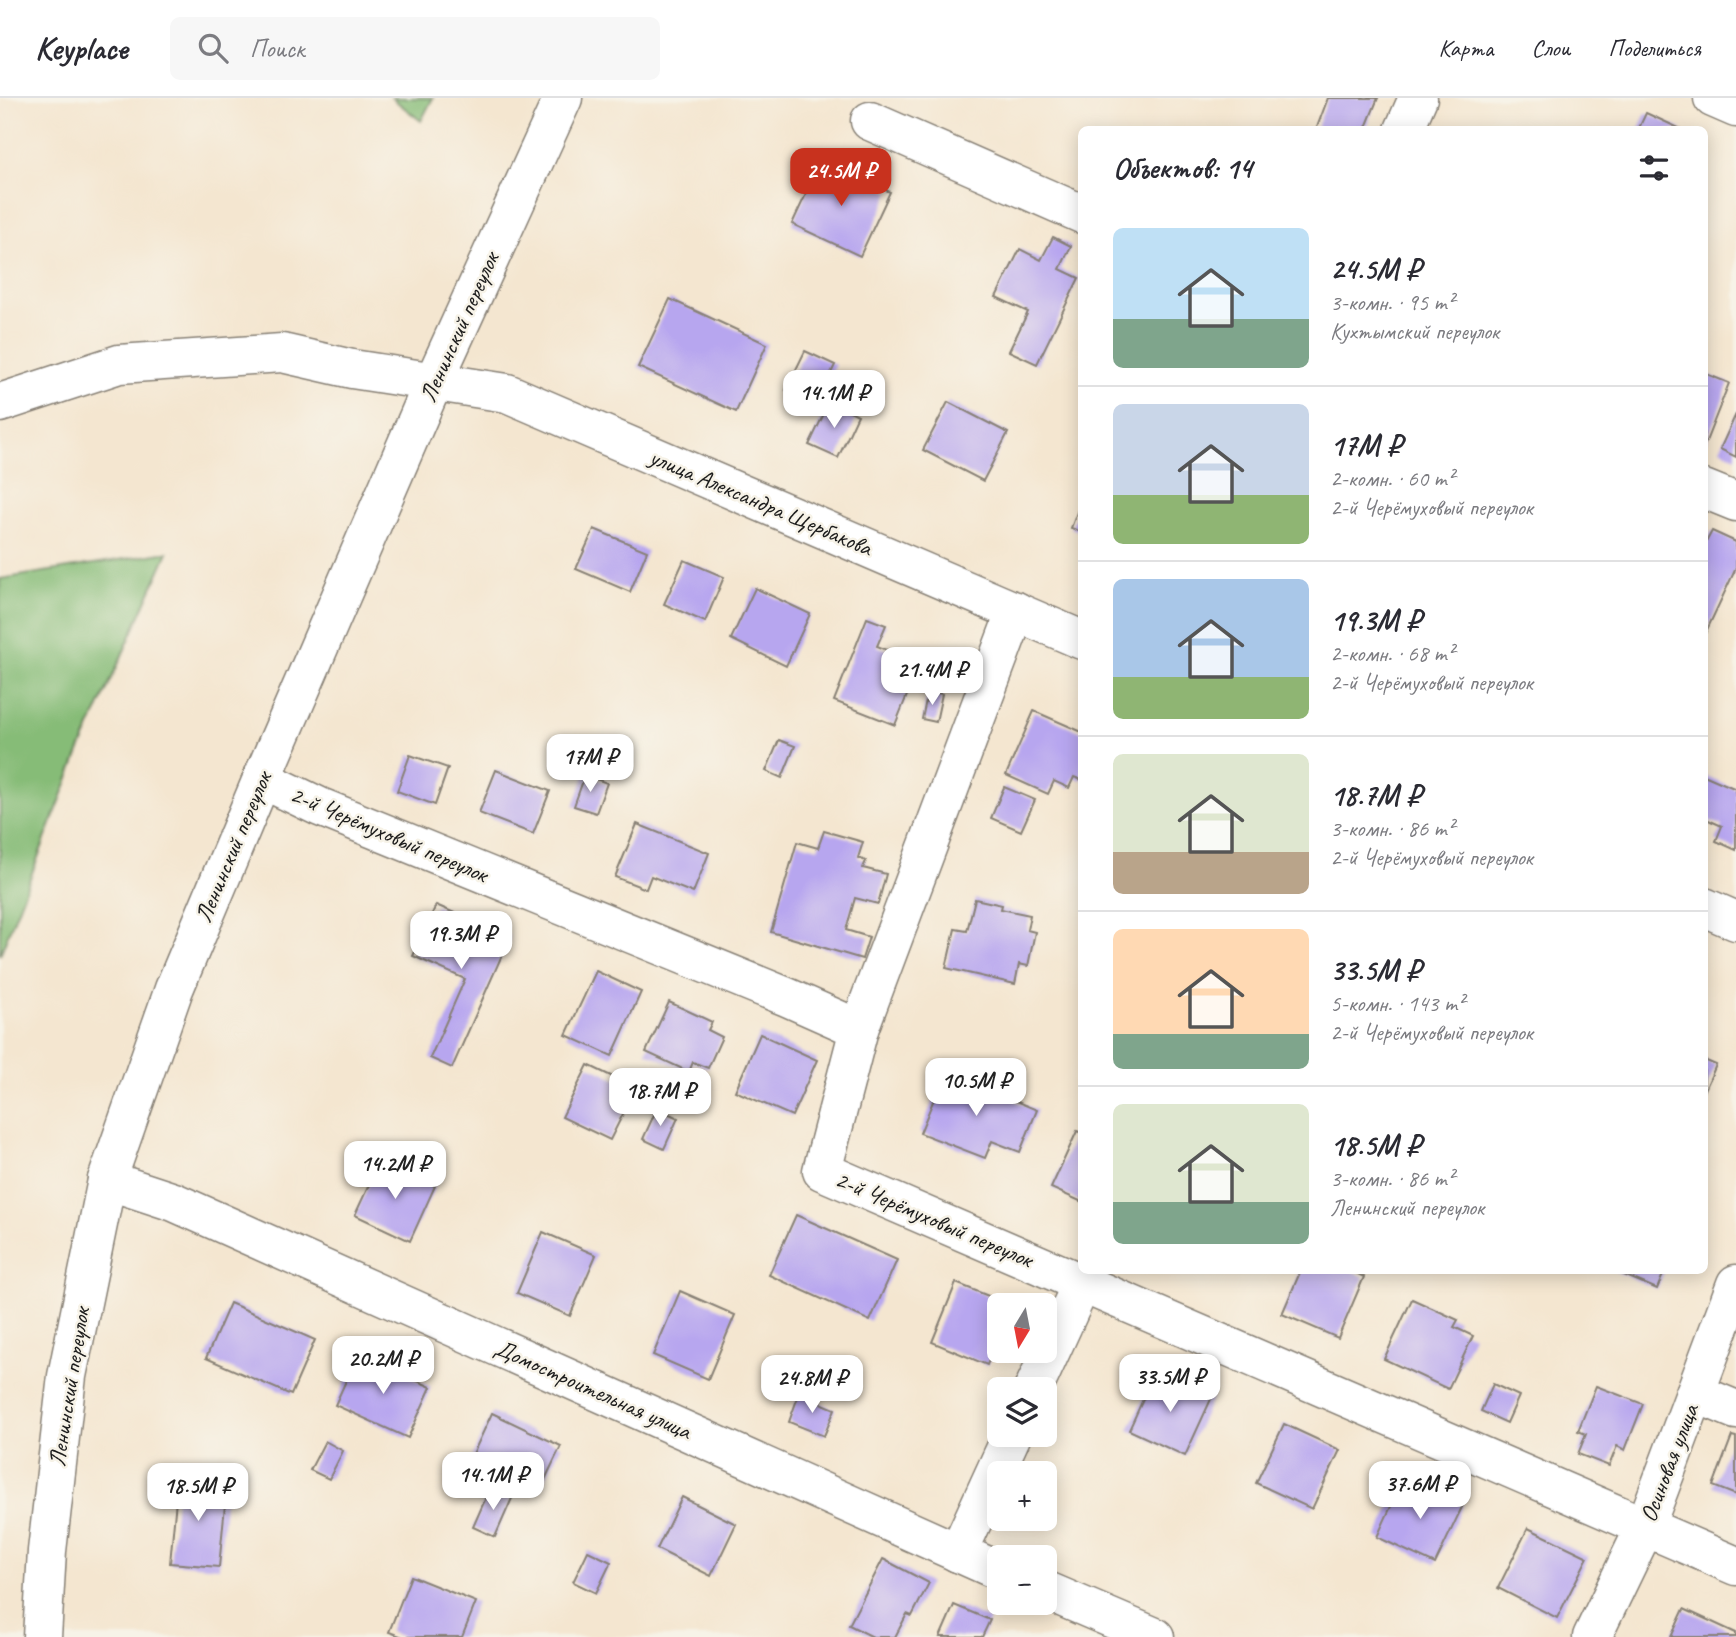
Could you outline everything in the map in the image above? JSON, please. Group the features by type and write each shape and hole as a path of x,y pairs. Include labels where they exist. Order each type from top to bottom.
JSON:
{"street":[{"name":"Ленинский переулок","path":"42,1637 47,1551 67,1376 107,1180 174,989 262,779 434,381 563,98"},
{"path":"1406,126 1418,98"},
{"path":"1713,98 1736,108"},
{"path":"870,121 1078,212"},
{"name":"улица Александра Щербакова","path":"0,402 119,364 282,353 352,369 507,393 1078,638"},
{"path":"1708,491 1736,502"},
{"path":"859,1028 1016,611"},
{"name":"2-й Черёмуховый переулок","path":"262,779 320,807 859,1028 822,1171 1736,1566"},
{"path":"1708,909 1736,921"},
{"name":"Домостроительная улица","path":"107,1180 174,1202 987,1566"},
{"path":"1039,1377 1082,1283"},
{"name":"Осиновая улица","path":"1592,1637 1645,1527 1736,1284"},
{"path":"1695,1393 1736,1410"},
{"path":"958,1553 1007,1447"},
{"path":"1057,1595 1155,1637"}],"green space":[{"path":"392,98 433,98 421,121"},
{"path":"168,552 80,750 0,955 0,579"}],"building":[{"path":"1328,98 1378,98 1367,126 1318,126"},
{"path":"1646,113 1674,126 1640,126"},
{"path":"822,160 890,192 860,256 792,224"},
{"path":"1053,237 1071,246 1060,269 1078,278 1078,280 1037,364 1009,351 1028,312 996,297 1020,249 1041,260"},
{"path":"670,299 767,344 736,412 638,367"},
{"path":"805,351 835,365 816,404 786,390"},
{"path":"1708,375 1729,383 1708,436"},
{"path":"830,401 858,415 838,458 809,445"},
{"path":"948,402 1008,433 983,481 923,450"},
{"path":"1736,414 1736,457 1720,449"},
{"path":"1078,510 1078,531 1071,528"},
{"path":"594,529 647,551 630,592 576,569"},
{"path":"1712,531 1736,542 1736,568 1708,628 1708,538"},
{"path":"684,560 724,577 705,622 664,604"},
{"path":"755,588 810,614 786,666 731,639"},
{"path":"867,618 886,625 877,646 920,663 895,725 834,701"},
{"path":"928,691 942,694 936,722 922,719"},
{"path":"1034,711 1078,730 1078,778 1074,777 1069,788 1054,781 1048,794 1006,775"},
{"path":"779,740 795,746 782,778 766,771"},
{"path":"410,755 448,768 435,805 397,791"},
{"path":"496,770 550,791 533,834 479,813"},
{"path":"585,775 607,783 596,813 574,806"},
{"path":"1708,777 1736,789 1736,850 1716,841 1722,826 1708,820"},
{"path":"1004,787 1035,800 1021,831 991,818"},
{"path":"637,824 709,853 693,893 651,876 646,889 615,877"},
{"path":"824,831 863,842 858,858 866,861 863,868 886,874 878,904 855,898 846,930 869,937 862,959 771,932 797,842 818,848"},
{"path":"975,899 1002,905 1001,909 1030,915 1027,930 1035,932 1028,966 1019,964 1015,984 946,968 955,929 967,931"},
{"path":"436,905 510,937 452,1068 430,1058 465,979 413,956"},
{"path":"596,971 641,992 612,1056 566,1035"},
{"path":"669,1002 712,1022 708,1030 722,1037 708,1068 693,1062 689,1072 646,1052"},
{"path":"760,1034 817,1060 792,1116 735,1091"},
{"path":"1708,1062 1716,1065 1708,1083"},
{"path":"588,1065 636,1088 610,1140 562,1117"},
{"path":"945,1072 1037,1110 1020,1152 992,1141 985,1158 920,1133"},
{"path":"657,1108 678,1118 664,1149 643,1139"},
{"path":"1077,1131 1078,1131 1078,1200 1051,1188"},
{"path":"380,1161 435,1186 410,1241 355,1215"},
{"path":"796,1215 897,1260 870,1321 769,1275"},
{"path":"543,1232 596,1255 570,1316 517,1293"},
{"path":"1299,1274 1358,1274 1364,1277 1338,1338 1282,1314"},
{"path":"1621,1274 1663,1274 1657,1289"},
{"path":"956,1283 987,1295 987,1365 932,1342"},
{"path":"680,1291 735,1315 708,1379 653,1355"},
{"path":"1412,1299 1458,1320 1454,1327 1473,1336 1448,1389 1384,1359"},
{"path":"230,1303 315,1340 291,1395 206,1358"},
{"path":"358,1354 431,1387 408,1438 335,1405"},
{"path":"1156,1371 1212,1397 1185,1456 1129,1430"},
{"path":"1493,1384 1519,1396 1507,1423 1481,1411"},
{"path":"1596,1386 1643,1404 1625,1450 1617,1446 1609,1466 1578,1454 1586,1434 1578,1431"},
{"path":"799,1394 835,1409 824,1436 789,1422"},
{"path":"492,1413 561,1446 541,1488 472,1456"},
{"path":"1284,1424 1340,1450 1312,1509 1256,1483"},
{"path":"1732,1436 1736,1437 1736,1495 1713,1486"},
{"path":"325,1441 343,1451 329,1479 310,1470"},
{"path":"1404,1478 1463,1505 1435,1564 1377,1537"},
{"path":"178,1479 227,1484 219,1567 170,1563"},
{"path":"491,1486 513,1496 495,1537 473,1527"},
{"path":"682,1497 736,1524 711,1576 657,1549"},
{"path":"1528,1528 1588,1557 1557,1618 1498,1588"},
{"path":"588,1551 611,1562 596,1593 573,1582"},
{"path":"883,1559 929,1583 912,1616 907,1614 895,1637 873,1637 849,1625"},
{"path":"411,1576 476,1602 462,1637 403,1637 389,1632"},
{"path":"954,1605 990,1620 982,1637 940,1637"},
{"path":"1684,1609 1736,1633 1736,1637 1671,1637"}]}
